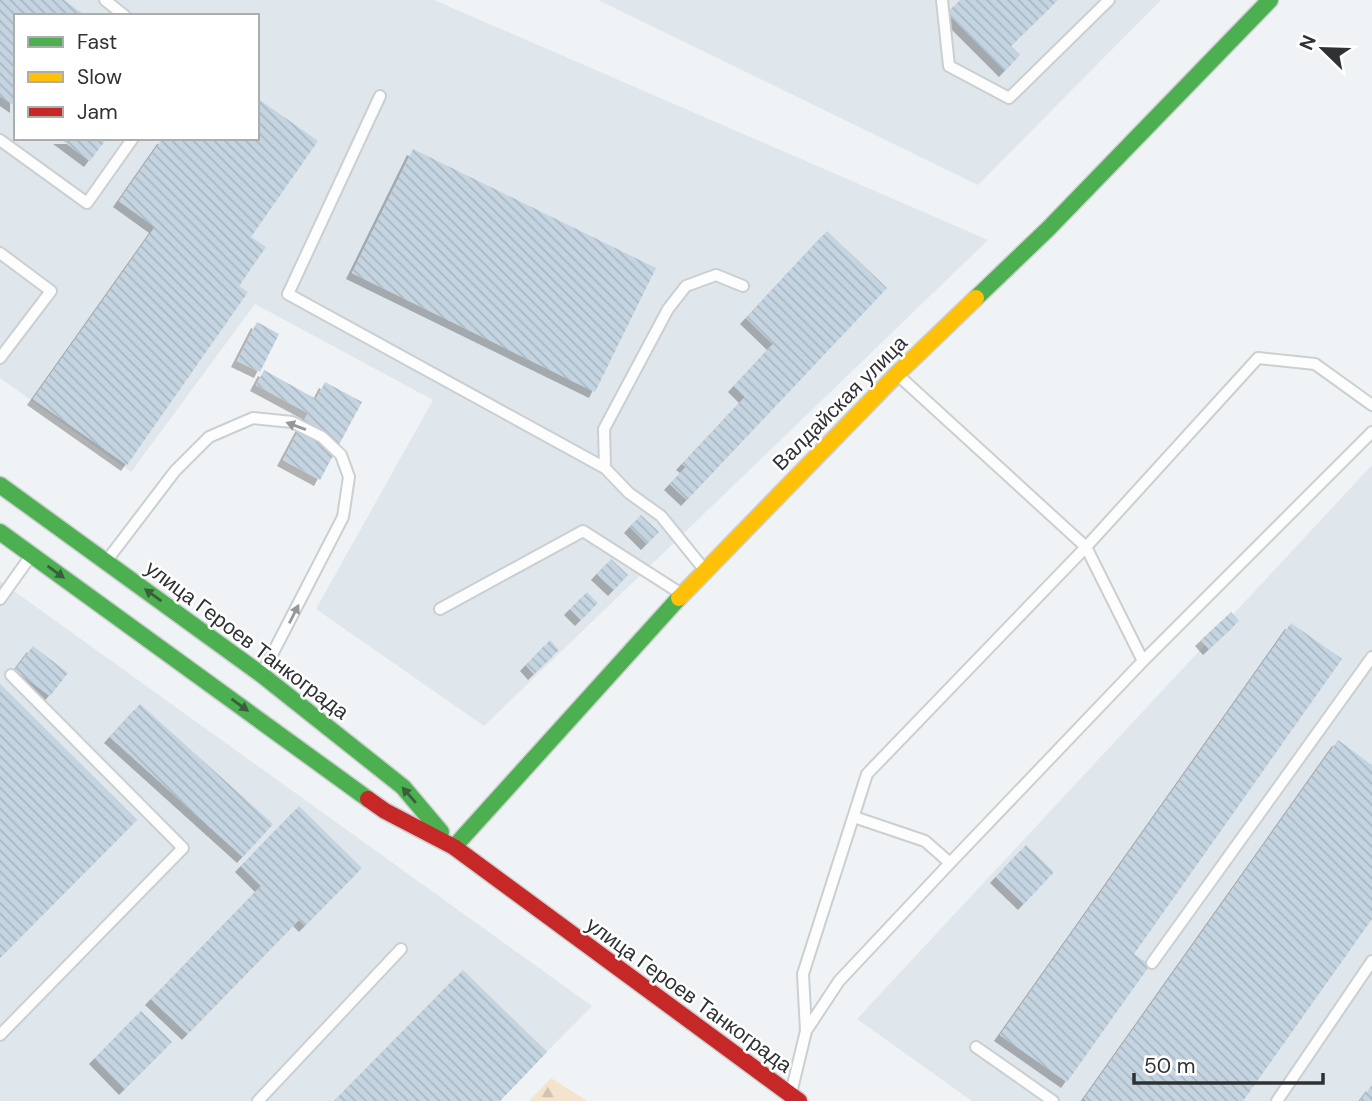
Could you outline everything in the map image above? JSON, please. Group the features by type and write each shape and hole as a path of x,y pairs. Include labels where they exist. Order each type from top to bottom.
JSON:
{"main road":[{"name":"Валдайская улица","path":"454,847 705,570 897,374 1048,229 1269,0"},
{"name":"улица Героев Танкограда","path":"0,485 262,675 403,787 454,847"},
{"name":"улица Героев Танкограда","path":"0,533 385,811 454,847 791,1099"}],"lane":[{"path":"104,0 122,14"},
{"path":"942,0 949,66 1009,98 1109,0"},
{"path":"380,96 289,294 605,468 629,493 661,516 705,570"},
{"path":"0,140 88,204 132,140"},
{"path":"0,253 51,291 0,358"},
{"path":"605,468 604,429 668,309 686,286 716,275 743,286"},
{"path":"791,1099 806,1031 803,974 867,774 1087,547 1258,358 1315,365 1372,405"},
{"path":"897,374 1087,547 1143,661"},
{"path":"107,561 175,471 209,437 253,418 292,422 321,437 341,455 349,477 343,517 262,675"},
{"path":"806,1031 839,981 950,863 1143,661 1372,432"},
{"path":"440,609 583,531 683,595"},
{"path":"0,599 31,554"},
{"path":"1152,963 1372,657"},
{"path":"0,1035 183,848 11,676"},
{"path":"853,817 925,841 950,863"},
{"path":"258,1101 401,949"},
{"path":"1277,1101 1372,961"},
{"path":"976,1047 1053,1101"}],"shaded area":[{"path":"0,0 434,0 988,240 484,726 316,609 433,400 255,304 131,472 0,378"},
{"path":"598,0 1161,0 978,185"},
{"path":"1372,465 1372,1101 972,1101 857,1019"},
{"path":"0,581 592,1006 498,1101 0,1101"}],"green space":[{"path":"551,1078 587,1101 529,1101"}],"building":[{"path":"0,0 64,0 83,14 14,14 14,106 0,96"},
{"path":"960,0 1058,0 1011,46 1020,55 1005,71 947,13"},
{"path":"259,99 318,141 251,237 266,247 239,286 248,292 127,465 33,399 155,227 119,201 162,140 259,140"},
{"path":"62,140 106,140 90,161"},
{"path":"413,149 656,268 595,392 352,273"},
{"path":"827,231 887,288 687,500 670,484 686,467 682,464 745,397 734,386 773,344 746,318"},
{"path":"257,322 279,334 260,372 237,361"},
{"path":"264,370 316,399 325,382 362,402 320,480 283,460 308,413 256,385"},
{"path":"641,515 659,532 647,544 630,527"},
{"path":"611,559 628,575 614,590 597,574"},
{"path":"587,592 598,603 581,620 570,609"},
{"path":"1231,612 1239,621 1209,649 1201,640"},
{"path":"1291,623 1342,659 1134,954 1150,965 1067,1082 1000,1035"},
{"path":"550,640 559,650 534,674 526,665"},
{"path":"33,646 68,673 50,696 15,670"},
{"path":"0,684 137,820 0,958"},
{"path":"140,704 273,824 243,857 110,737"},
{"path":"1338,740 1372,765 1372,919 1243,1101 1084,1099"},
{"path":"299,806 362,868 305,926 299,920 188,1034 151,999 261,886 241,866"},
{"path":"1026,845 1054,872 1024,904 996,877"},
{"path":"463,970 547,1052 500,1101 334,1101"},
{"path":"141,1011 172,1042 125,1089 95,1058"},
{"path":"1372,1085 1372,1101 1360,1101"}],"traffic: fast":[{"path":"976,298 1048,229 1270,0"},
{"path":"0,485 262,675 403,787 441,832"},
{"path":"0,532 368,799"},
{"path":"454,847 679,598"}],"traffic: slow":[{"path":"679,598 897,374 976,298"}],"traffic: jam":[{"path":"368,799 385,811 454,847 799,1101"}]}
